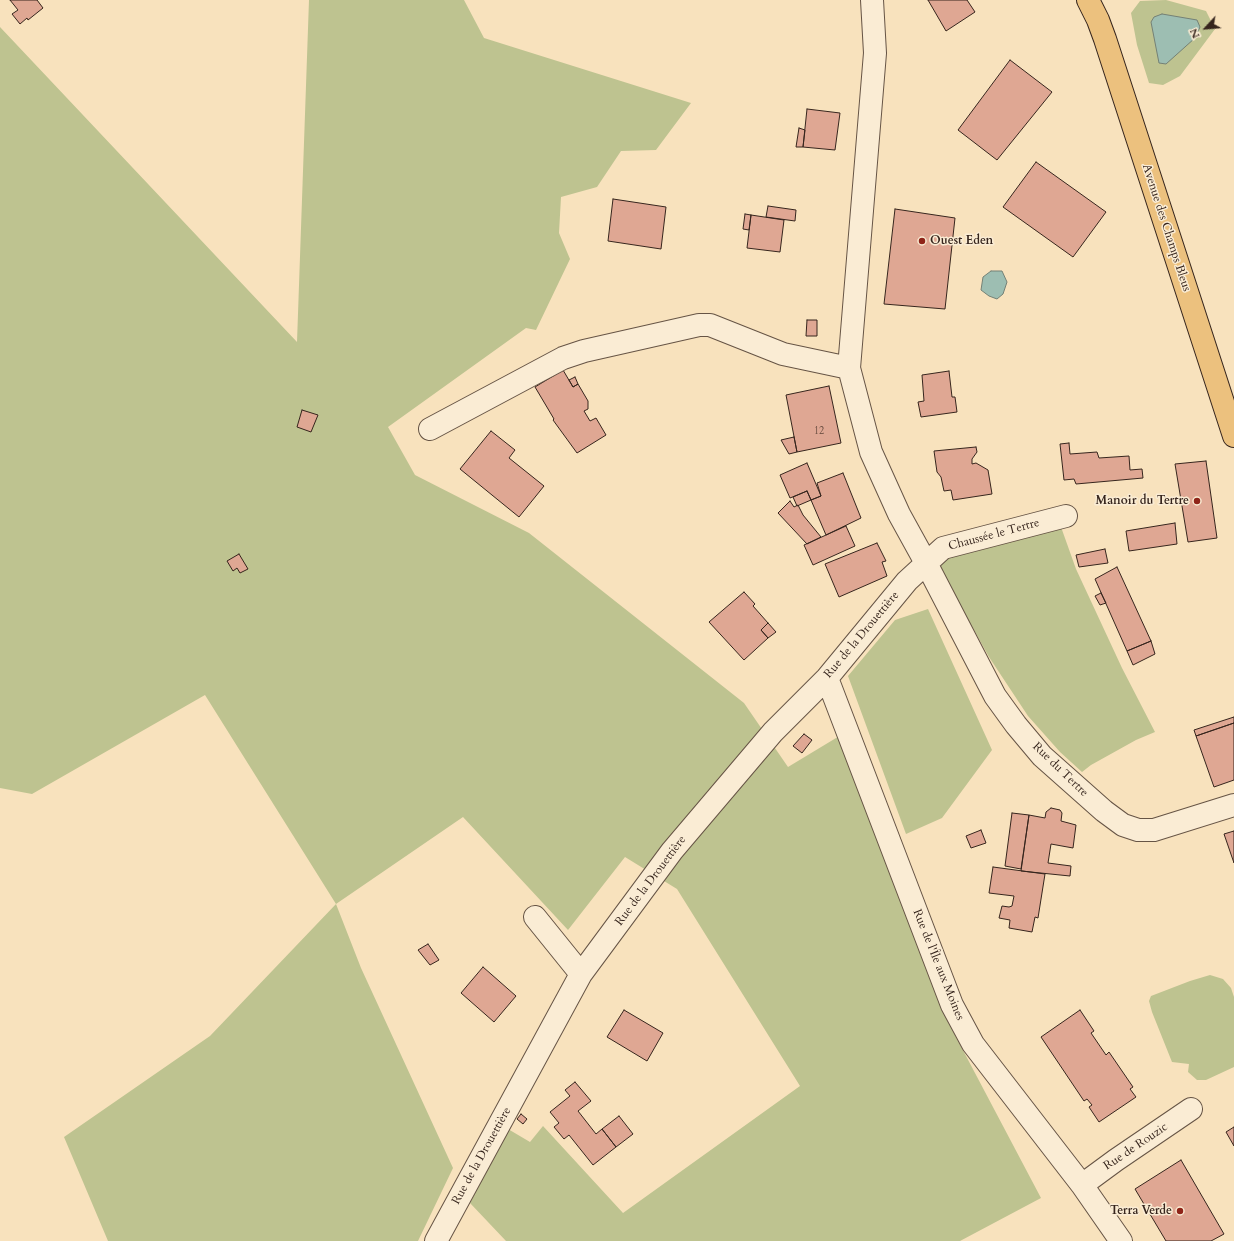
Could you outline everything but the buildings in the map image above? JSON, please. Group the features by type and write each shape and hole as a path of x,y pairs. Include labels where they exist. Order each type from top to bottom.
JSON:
{"main road":[{"name":"Avenue des Champs Bleus","path":"1088,0 1097,10 1234,436"}],"street":[{"name":"Rue du Tertre","path":"872,0 875,53 849,368 871,452 899,514 995,696 1016,725 1042,756 1104,811 1123,825 1138,830 1154,830 1234,805"},
{"path":"430,429 563,358 584,351 699,325 710,325 783,354 849,368"},
{"name":"Chaussée le Tertre","path":"926,563 943,548 1066,516"},
{"name":"Rue de la Drouettière","path":"436,1241 581,974 672,851 773,732 827,678 907,581 926,563"},
{"name":"Rue de l'Île aux Moines","path":"827,678 952,1005 972,1044 1082,1185 1120,1241"},
{"path":"535,917 581,974"},
{"name":"Rue de Rouzic","path":"1082,1185 1191,1109"}],"green space":[{"path":"309,0 464,0 484,38 691,103 656,150 621,151 597,187 561,197 559,233 570,259 536,330 526,328 388,427 415,475 529,533 744,703 788,767 841,735 947,1020 1041,1198 960,1241 506,1241 470,1203 508,1129 530,1142 543,1126 623,1213 800,1086 677,889 625,857 568,930 463,817 336,904 205,695 32,794 0,788 0,27 297,342"},
{"path":"1166,0 1206,11 1215,29 1180,76 1163,85 1149,83 1137,45 1131,13 1140,1"},
{"path":"1061,527 1076,569 1122,668 1155,732 1136,740 1091,765 1082,772 1060,752 1028,716 989,657 939,567 943,558"},
{"path":"928,609 992,750 942,818 906,834 848,676 895,620"},
{"path":"336,904 361,968 453,1168 418,1241 108,1241 64,1137 210,1036"},
{"path":"1210,975 1223,979 1231,988 1234,997 1234,1067 1206,1080 1197,1080 1188,1072 1189,1064 1172,1062 1149,1001 1151,996"}],"water":[{"path":"1162,14 1197,20 1200,27 1195,38 1166,64 1159,63 1151,22 1154,17"},
{"path":"991,271 1002,271 1007,282 1003,294 997,299 989,296 981,290 983,277"}],"place":[{"name":"Ouest Eden","path":"922,241"},
{"name":"Manoir du Tertre","path":"1197,501"},
{"name":"Terra Verde","path":"1180,1211"}]}
